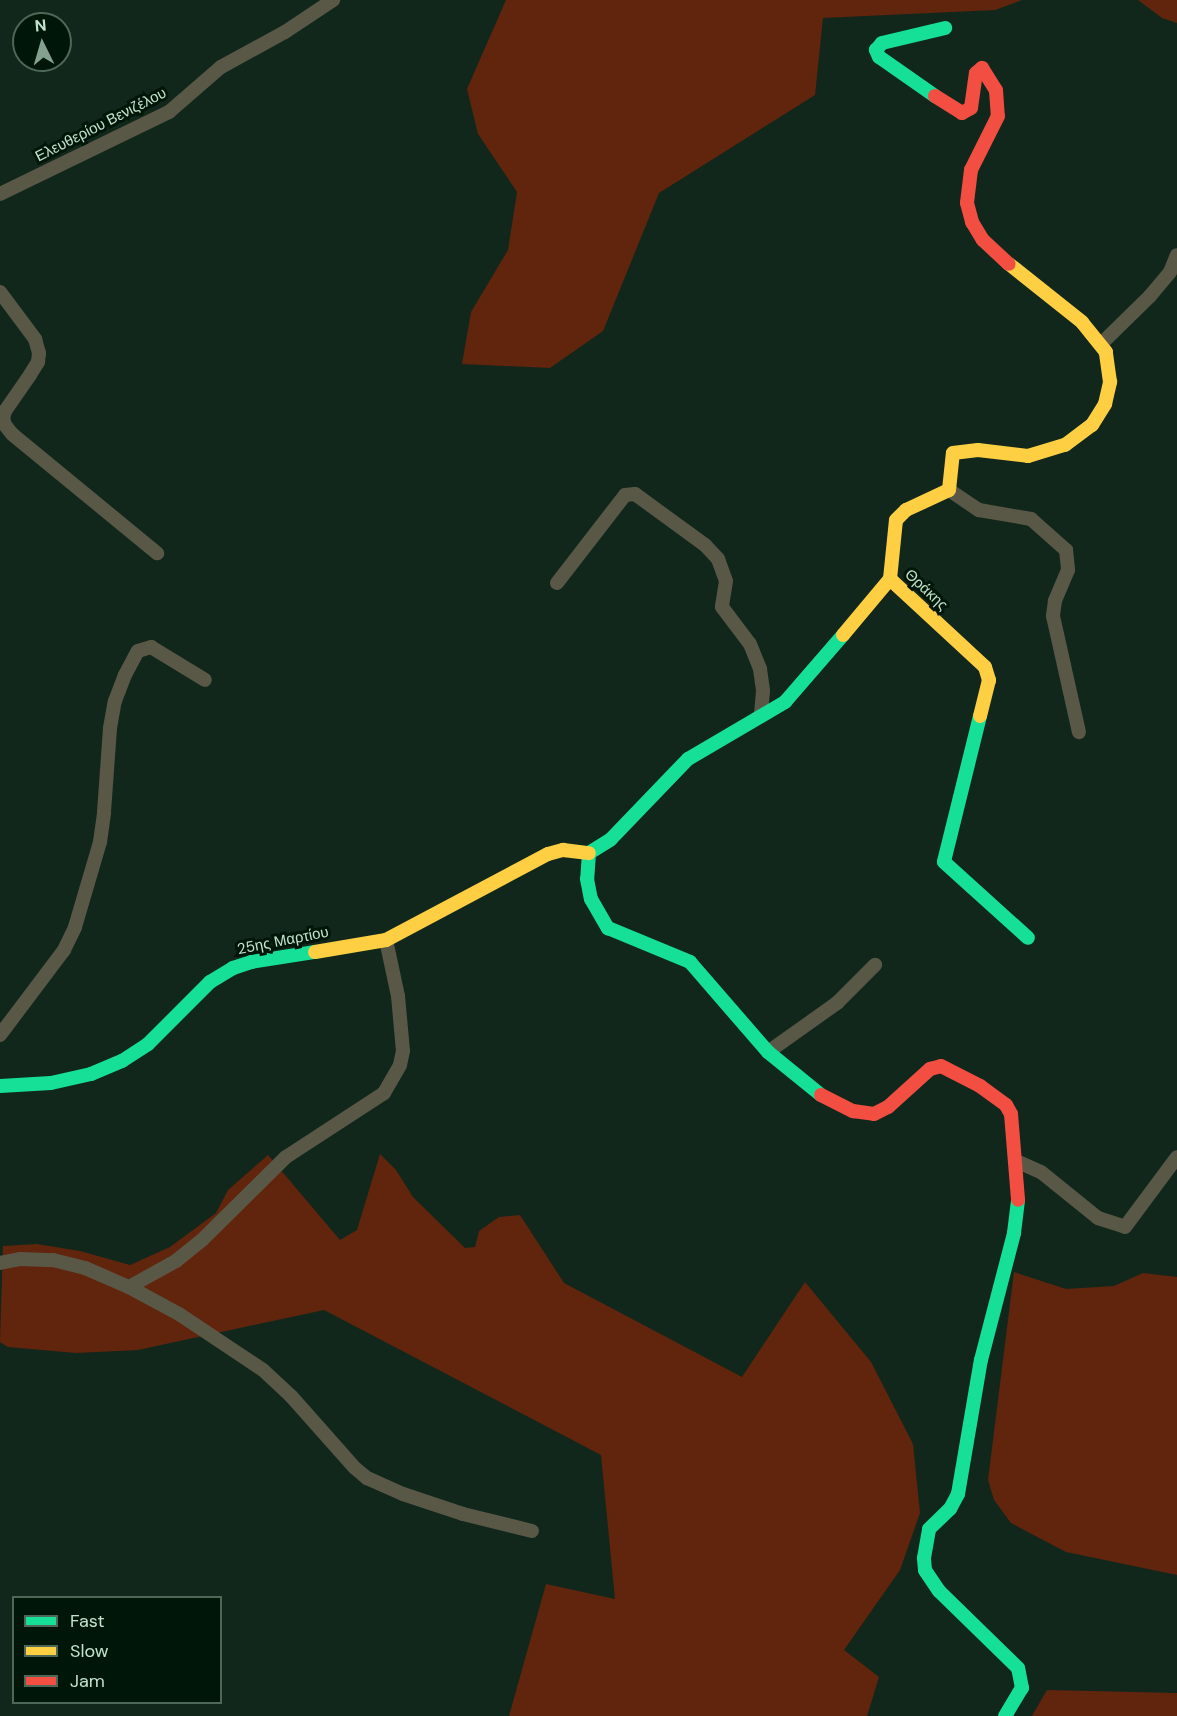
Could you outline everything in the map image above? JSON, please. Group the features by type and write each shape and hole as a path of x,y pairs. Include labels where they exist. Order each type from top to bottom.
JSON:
{"street":[{"name":"Ελευθερίου Βενιζέλου","path":"0,194 169,112 221,67 285,32 333,0"},
{"path":"945,28 882,43 876,50 879,57 962,113 971,108 976,73 982,68 985,69 996,90 998,116 971,170 967,204 972,222 983,240 1000,257 1082,322 1101,344 1109,366 1105,404 1092,425 1065,445 1042,453 1016,456 978,450 953,453 949,490"},
{"path":"1101,344 1150,296 1170,272 1177,255"},
{"path":"0,292 35,339 39,353 38,362 5,411 3,418 5,425 12,434 157,553"},
{"path":"890,579 896,520 906,510 949,490"},
{"path":"949,490 979,510 1031,519 1068,553 1068,570 1055,601 1053,616 1079,732"},
{"path":"557,583 624,495 635,494 705,545 718,559 726,581 722,608 750,645 760,669 763,691 761,716"},
{"name":"Θράκης","path":"589,853 611,839 688,759 776,709 793,694 890,579 985,667 988,673 989,680 944,862 1028,938"},
{"path":"0,1035 64,950 75,927 100,842 114,701 138,651 151,647 159,650 205,680"},
{"name":"25ης Μαρτίου","path":"0,1086 51,1083 91,1074 122,1061 148,1044 210,981 233,968 251,962 386,940 548,854 563,850 589,853"},
{"path":"589,853 587,879 591,899 608,928 621,935 681,956 690,962 768,1052 813,1091 866,1114 873,1114 888,1107 930,1069 941,1066 951,1069 980,1086 1009,1109 1016,1161 1016,1221 981,1360 958,1494 950,1509 929,1529 924,1557 925,1570 939,1591 1018,1668 1022,1688 1005,1716"},
{"path":"129,1287 176,1260 202,1240 286,1157 384,1093 400,1065 403,1051 398,996 386,940"},
{"path":"768,1052 837,1003 875,965"},
{"path":"1016,1161 1041,1172 1098,1218 1125,1227 1177,1157"},
{"path":"0,1263 20,1259 53,1260 85,1268 129,1287 179,1314 263,1371 291,1396 355,1468 367,1478 403,1494 464,1514 532,1531"}],"shaded area":[{"path":"506,0 1022,0 995,10 823,18 815,95 659,193 603,331 550,368 462,364 471,312 508,250 517,192 478,134 467,89"},
{"path":"1138,0 1177,0 1177,23 1162,18"},
{"path":"380,1154 396,1170 413,1197 465,1248 475,1247 479,1231 499,1217 520,1215 564,1283 742,1377 805,1282 871,1362 913,1444 920,1513 900,1570 844,1650 879,1677 867,1716 509,1716 546,1584 615,1599 601,1455 324,1310 138,1350 76,1353 8,1347 0,1342 3,1246 37,1244 80,1251 130,1265 170,1247 216,1213 228,1190 268,1155 340,1240 357,1230"},
{"path":"1014,1272 1066,1289 1114,1286 1143,1273 1177,1277 1177,1575 1066,1552 1011,1523 994,1500 988,1480"},
{"path":"1047,1690 1177,1693 1177,1716 1032,1716"}],"traffic: fast":[{"path":"935,96 879,57 876,50 882,43 945,28"},
{"path":"589,853 611,839 688,759 785,702 843,635"},
{"path":"980,716 944,862 1028,938"},
{"path":"589,853 587,879 591,899 608,928 690,962 768,1052 821,1095"},
{"path":"0,1086 51,1083 91,1074 122,1061 148,1044 210,982 233,968 251,962 315,952"},
{"path":"1005,1716 1022,1688 1018,1668 939,1591 925,1570 924,1558 929,1529 950,1509 958,1494 981,1360 1014,1233 1018,1200"}],"traffic: slow":[{"path":"890,579 896,520 906,510 949,490 953,453 978,450 1028,456 1065,445 1092,425 1105,404 1110,382 1106,352 1082,322 1009,264"},
{"path":"843,635 890,579 985,667 989,680 980,716"},
{"path":"315,952 386,940 548,854 563,850 589,853"}],"traffic: jam":[{"path":"935,96 962,113 971,108 976,73 982,68 996,90 998,116 971,170 967,203 972,222 983,240 1009,264"},
{"path":"821,1095 853,1111 874,1114 888,1107 930,1069 941,1066 980,1086 1006,1105 1011,1114 1018,1200"}]}
